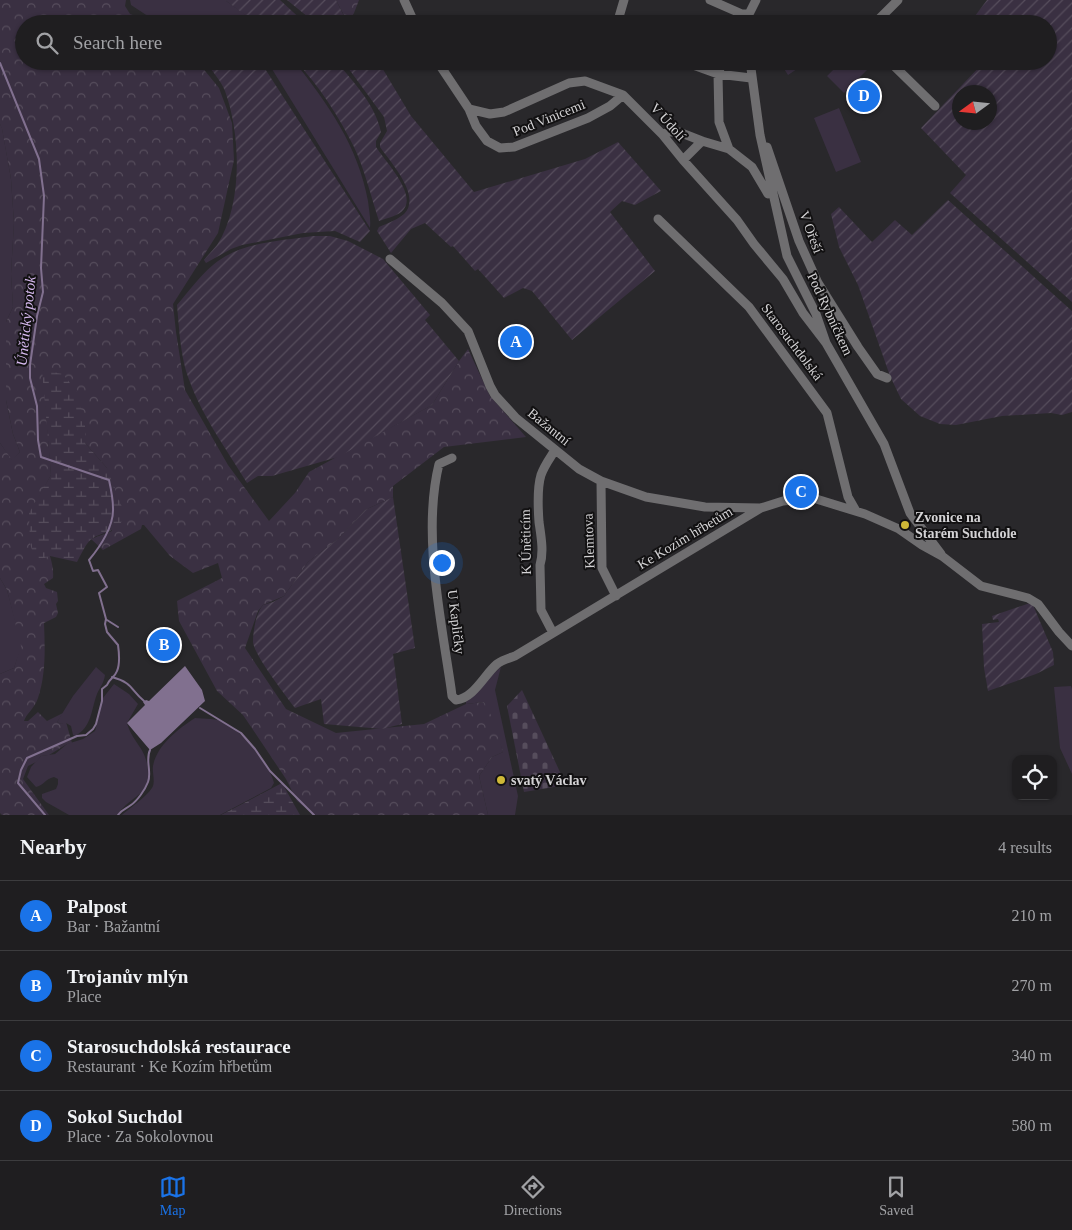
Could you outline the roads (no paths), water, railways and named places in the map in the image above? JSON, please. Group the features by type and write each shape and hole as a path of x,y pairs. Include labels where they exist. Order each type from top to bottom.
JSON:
{"street":[{"path":"404,0 411,15"},
{"path":"619,15 624,0"},
{"path":"710,0 742,15"},
{"path":"747,15 756,0"},
{"path":"883,15 898,0"},
{"path":"443,70 469,109"},
{"path":"707,70 718,74 751,78"},
{"path":"720,70 719,122 730,149"},
{"name":"Pod Rybníčkem","path":"751,70 760,135 787,256 816,314 826,343 884,444 910,513 942,556"},
{"path":"898,70 935,106"},
{"name":"V Údolí","path":"469,109 490,114 504,112 569,83 578,81 586,81 623,95 662,134 737,220 783,279 803,313 826,343"},
{"name":"Pod Vinicemi","path":"469,109 476,126 487,141 500,148 514,147 588,118 610,106 623,95"},
{"path":"662,134 679,132 730,149 752,166 764,183 775,207"},
{"name":"V Ořeší","path":"760,135 766,144 799,241 818,283 877,374 888,378"},
{"path":"683,160 702,141"},
{"name":"Starosuchdolská","path":"658,219 749,307 827,412 848,497 856,511"},
{"name":"Bažantní","path":"390,260 442,303 468,331 495,395 516,418 554,450 580,468 601,481 646,497 680,504 724,508 760,508"},
{"name":"K Úněticím","path":"553,633 541,610 539,484 542,473 554,450"},
{"name":"U Kapličky","path":"452,458 439,464 433,503 432,525 452,696 456,700 462,699"},
{"name":"Klemtova","path":"601,481 602,568 616,596"},
{"name":"Ke Kozím hřbetům","path":"462,699 478,686 497,664 515,656 760,508 784,501 813,498 856,511 899,529 942,556"},
{"path":"942,556 981,586 1028,598 1038,604 1072,646"}],"waterway":[{"name":"Únětický potok","path":"0,63 39,159 44,196 41,268 43,292 37,316 30,365 30,378 37,406 38,440 41,457 109,480 113,505 113,515 109,529 102,543 89,560 93,571 98,570 107,587 99,593 106,619 107,632 118,645 118,668 115,675 102,689 102,701 93,729 86,735 77,736 27,758 21,770 18,783 45,815"},
{"path":"107,620 118,627"},
{"path":"112,677 128,684 144,701"},
{"path":"200,708 241,733 270,771 314,815"},
{"path":"118,815 136,801 147,785 150,750"}],"place":[{"name":"Sokol Suchdol","path":"864,96"},
{"name":"Palpost","path":"516,342"},
{"name":"Starosuchdolská restaurace","path":"801,492"},
{"name":"Zvonice na Starém Suchdole","path":"905,525"},
{"name":"Trojanův mlýn","path":"164,645"},
{"name":"svatý Václav","path":"501,780"}]}
